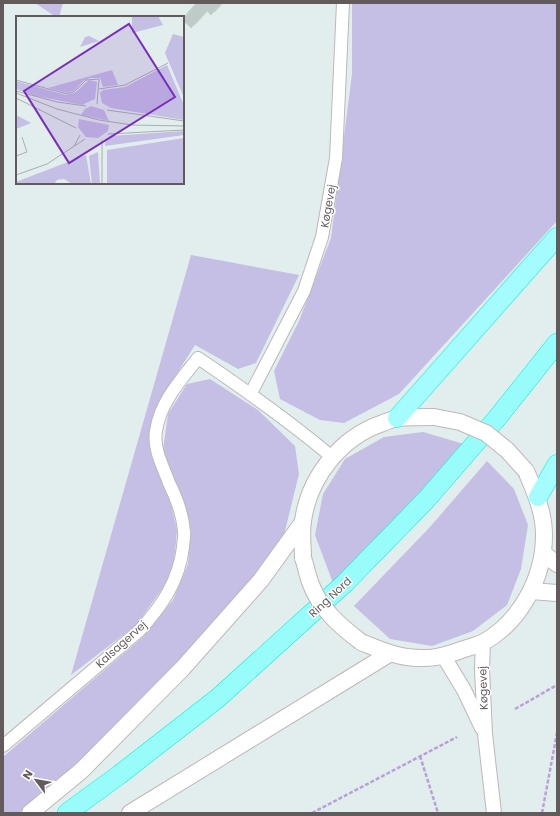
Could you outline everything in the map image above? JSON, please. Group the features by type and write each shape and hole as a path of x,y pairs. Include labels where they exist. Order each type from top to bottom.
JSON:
{"highway":[{"name":"Ring Nord","path":"67,813 119,776 218,698 345,583 426,500 498,417 557,344"},
{"path":"86,813 125,785 225,707 352,591 433,507 506,424 557,359"}],"main road":[{"path":"397,418 557,237"},
{"path":"434,417 460,422 486,433 507,450 526,472 538,497 542,515 544,534 543,553 539,572 531,591 519,611 503,628 483,642 444,657 413,658 389,654 361,642 340,626 323,606 310,583 303,558 302,522 308,499 318,477 332,457 351,440 373,427 397,418 434,417"},
{"path":"538,497 557,464"},
{"path":"30,813 81,771 182,669 261,580 302,522"},
{"path":"543,553 557,564"},
{"path":"531,591 557,594"},
{"path":"130,813 389,654"}],"street":[{"name":"Køgevej","path":"251,393 304,291 322,237 336,158 343,3"},
{"name":"Kalsagervej","path":"3,746 139,631 156,612 171,588 181,563 184,532 178,502 157,451 156,431 161,412 172,392 198,358 251,393 332,457"},
{"name":"Køgevej","path":"483,642 482,669 485,734 494,813"},
{"name":"Køgevej","path":"444,657 464,690 485,734"}],"path":[{"path":"515,709 557,686"},
{"path":"542,813 557,733"},
{"path":"312,813 457,737"},
{"path":"420,756 438,813"}],"shaded area":[{"path":"35,3 63,3 59,16 54,16"},
{"path":"352,3 557,3 557,221 399,394 344,423 320,420 280,399 274,371 299,321 331,238 352,74"},
{"path":"191,255 299,275 256,363 238,369 195,345 157,405 150,430 151,454 170,499 177,530 174,563 165,585 136,625 71,675"},
{"path":"210,379 258,410 295,446 299,474 283,539 256,576 174,669 75,767 19,813 3,813 3,757 143,637 173,600 188,564 191,530 163,450 168,414 187,384"},
{"path":"423,432 464,444 333,583 315,535 323,494 345,459 384,437"},
{"path":"487,461 514,489 528,525 521,569 507,605 473,631 432,646 390,639 354,606 430,527"}],"building":[{"path":"197,3 202,5 204,3 222,3 211,15 207,11 191,28 184,21 184,17"}]}
